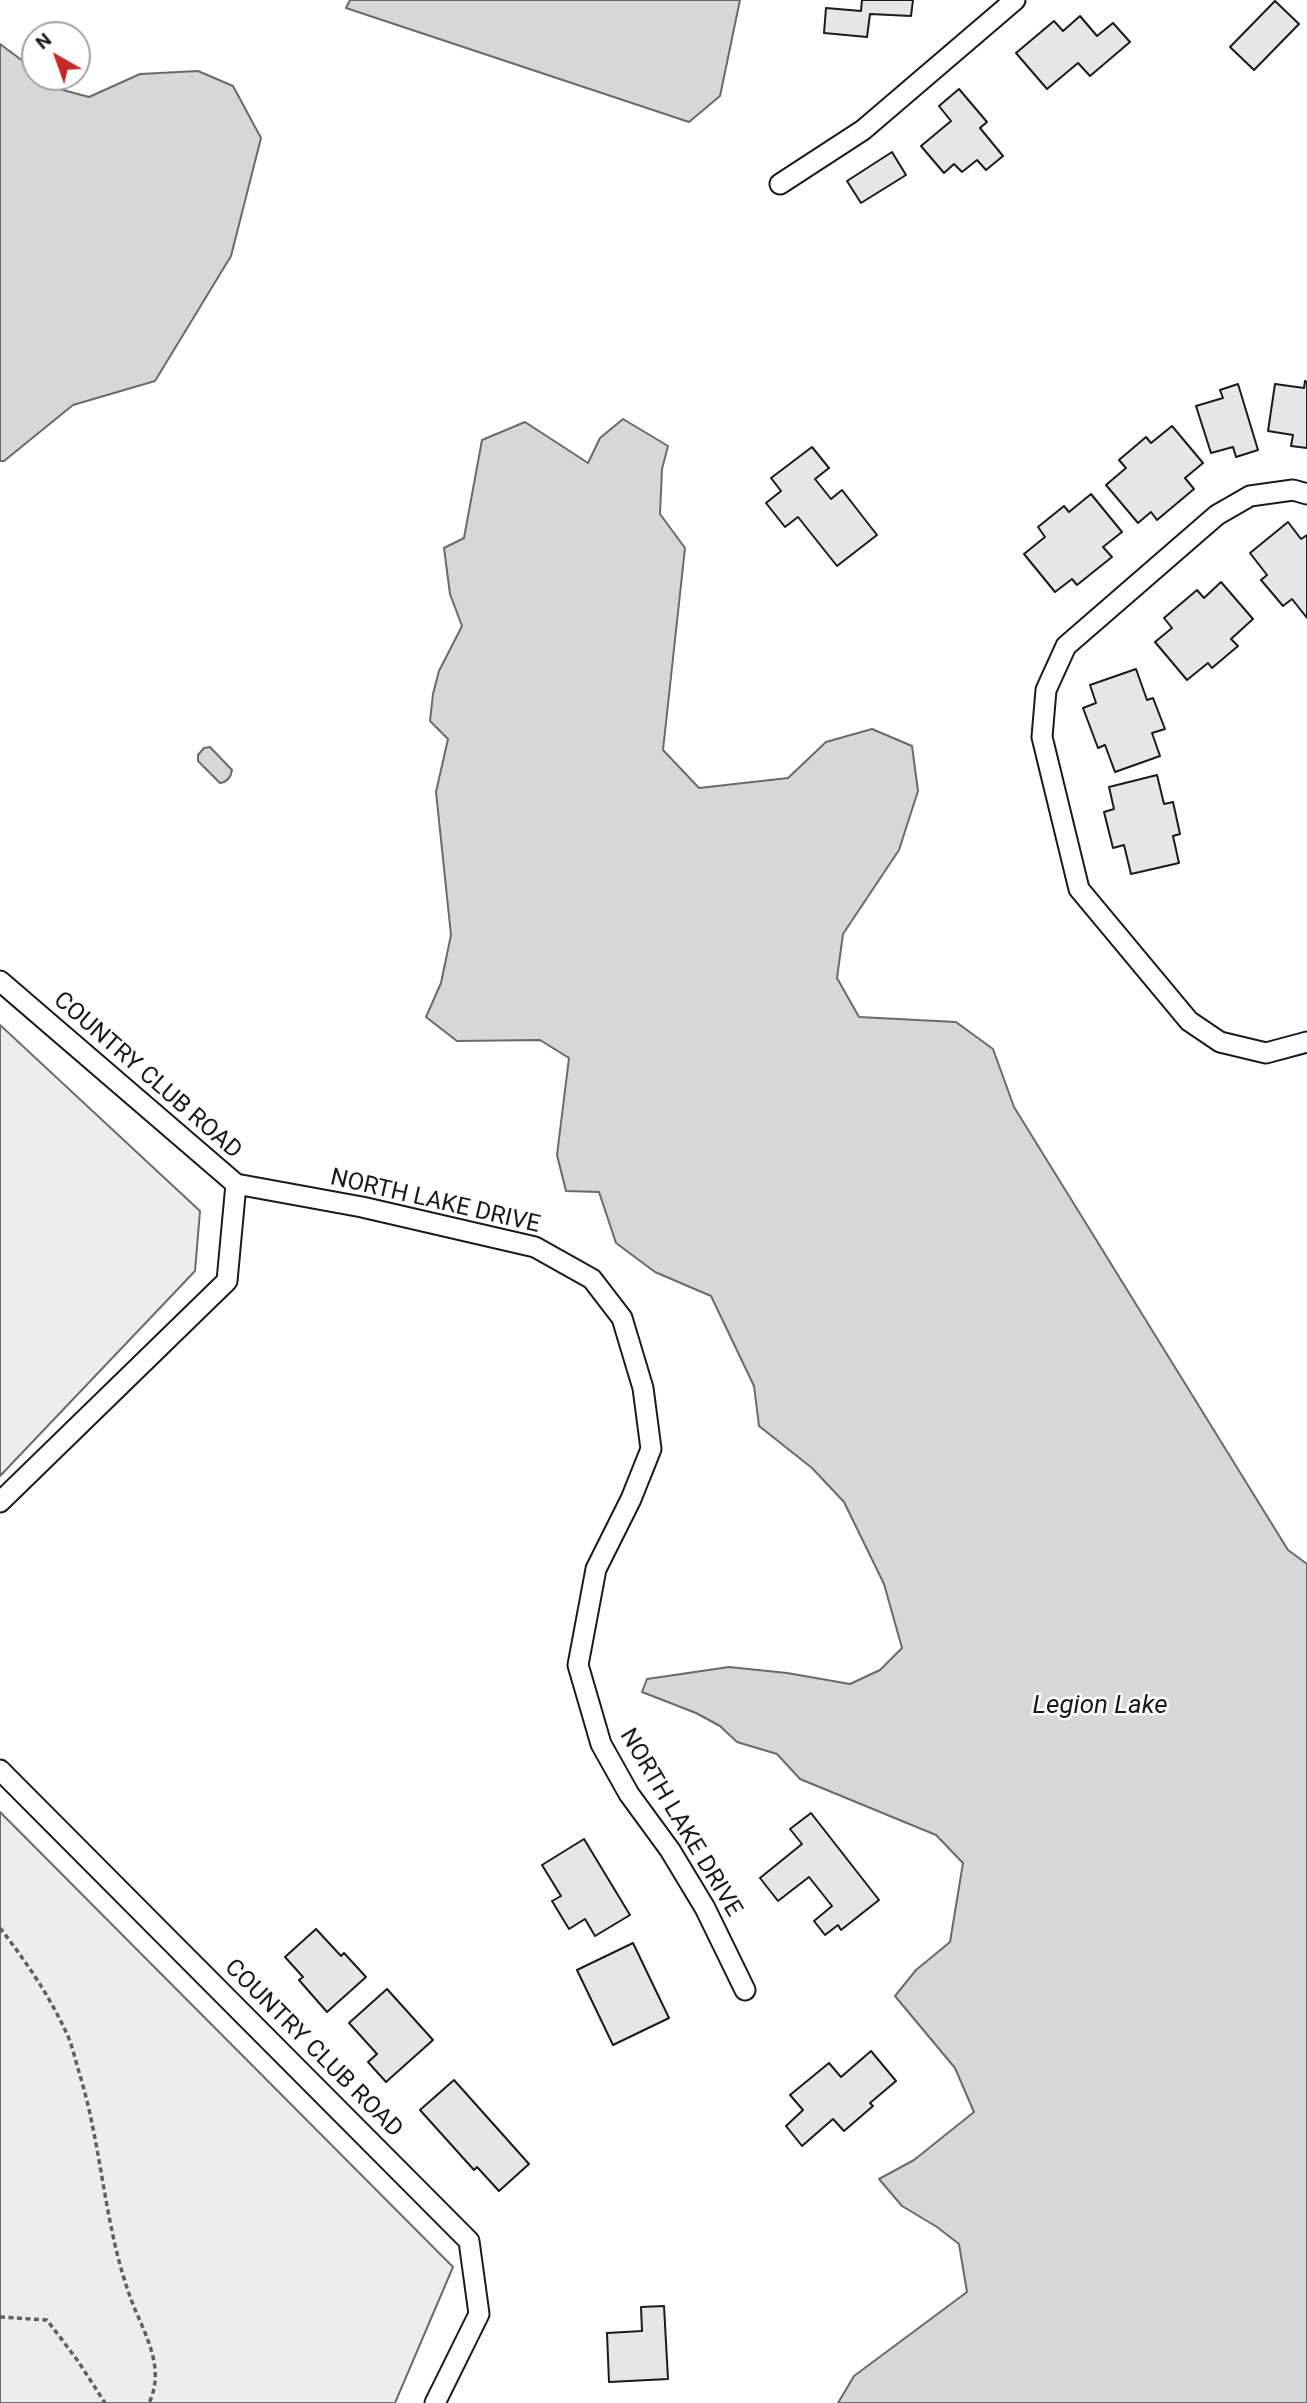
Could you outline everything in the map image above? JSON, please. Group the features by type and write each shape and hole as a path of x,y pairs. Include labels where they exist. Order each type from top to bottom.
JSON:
{"street":[{"path":"780,184 863,130 1015,0"},
{"path":"1307,494 1293,489 1250,496 1217,515 1066,646 1046,690 1042,737 1079,888 1189,1021 1220,1042 1266,1053 1307,1042"},
{"name":"COUNTRY CLUB ROAD","path":"0,981 236,1185 227,1281 0,1502"},
{"name":"NORTH LAKE DRIVE","path":"236,1185 362,1206 535,1247 592,1279 622,1318 643,1388 651,1449 631,1499 596,1569 578,1665 600,1744 629,1794 670,1850 705,1908 745,1990"},
{"name":"COUNTRY CLUB ROAD","path":"0,1770 470,2241 479,2314 435,2403"}],"path":[{"path":"0,1928 38,1981 67,2033 89,2106 118,2255 132,2301 155,2359 154,2393 149,2403"},
{"path":"0,2317 47,2320 105,2403"}],"shaded area":[{"path":"0,1025 200,1211 195,1271 0,1476"},
{"path":"0,1812 453,2267 395,2403 0,2403"}],"water":[{"path":"350,0 740,0 720,96 689,122 346,8"},
{"path":"0,44 21,60 21,91 67,91 89,97 140,74 198,71 233,86 261,138 231,256 155,381 73,405 4,461 0,461"},
{"name":"Legion Lake","path":"623,419 668,446 662,469 660,514 685,548 663,750 699,788 788,778 826,742 872,729 912,746 918,791 899,850 843,934 837,978 859,1017 956,1022 993,1049 1014,1107 1288,1550 1307,1564 1307,2403 838,2403 854,2376 967,2292 959,2244 902,2206 879,2179 914,2160 974,2112 955,2068 895,1996 916,1970 950,1942 963,1863 936,1835 800,1779 777,1754 737,1742 720,1726 696,1713 642,1692 647,1679 729,1667 787,1673 850,1684 880,1670 902,1648 884,1584 844,1502 812,1468 759,1426 754,1386 711,1296 655,1272 616,1243 599,1192 566,1191 557,1155 569,1058 540,1040 457,1041 426,1017 441,983 451,935 436,792 448,739 430,721 439,671 462,626 450,594 444,548 464,538 482,440 525,422 588,463 600,438"},
{"path":"210,747 232,770 228,779 220,783 198,761 198,755 204,748"}],"building":[{"path":"862,0 913,0 911,16 870,14 867,37 824,33 826,8 861,11"},
{"path":"1275,1 1299,24 1254,70 1230,47"},
{"path":"1080,16 1097,36 1113,23 1130,42 1090,76 1078,63 1047,89 1016,53 1054,21 1063,31"},
{"path":"959,89 987,122 980,128 1003,156 986,170 977,160 962,172 954,164 944,173 921,146 951,121 939,106"},
{"path":"892,152 906,175 861,203 847,181"},
{"path":"1305,381 1307,448 1291,446 1293,435 1268,431 1275,384 1304,388"},
{"path":"1238,384 1258,450 1236,457 1233,447 1211,453 1196,406 1223,398 1220,390"},
{"path":"1172,426 1203,463 1185,478 1194,489 1157,520 1151,512 1138,523 1106,485 1126,468 1119,460 1146,437 1151,443"},
{"path":"812,447 829,468 815,479 831,499 842,490 877,535 837,566 798,517 785,527 766,503 781,491 771,478"},
{"path":"1091,494 1122,532 1103,547 1112,557 1077,585 1072,579 1055,592 1024,554 1045,537 1038,527 1064,506 1069,512"},
{"path":"1288,522 1301,539 1307,535 1307,618 1292,599 1283,606 1261,580 1267,575 1250,553"},
{"path":"1221,582 1253,619 1231,639 1238,646 1212,668 1208,663 1187,680 1155,642 1172,628 1164,618 1197,590 1204,598"},
{"path":"1136,669 1147,700 1153,698 1165,729 1152,733 1160,756 1115,772 1105,745 1098,748 1083,708 1096,703 1090,685"},
{"path":"1157,775 1164,804 1173,802 1180,834 1173,836 1179,863 1131,874 1124,845 1113,848 1104,812 1114,809 1109,787"},
{"path":"811,1813 879,1900 841,1930 838,1925 825,1935 814,1921 832,1906 809,1877 778,1901 760,1878 802,1844 790,1829"},
{"path":"584,1839 630,1915 595,1936 585,1919 569,1929 552,1901 561,1896 542,1865"},
{"path":"316,1929 341,1956 344,1953 366,1977 327,2012 299,1980 303,1977 285,1957"},
{"path":"633,1943 669,2018 613,2045 577,1970"},
{"path":"387,1989 433,2040 386,2082 368,2062 377,2054 349,2023"},
{"path":"871,2051 896,2081 870,2103 873,2106 844,2131 833,2119 802,2146 786,2126 803,2110 790,2095 829,2063 841,2077"},
{"path":"454,2080 529,2164 499,2191 477,2167 474,2170 420,2110"},
{"path":"664,2306 668,2379 609,2382 607,2333 642,2331 641,2307"}]}
